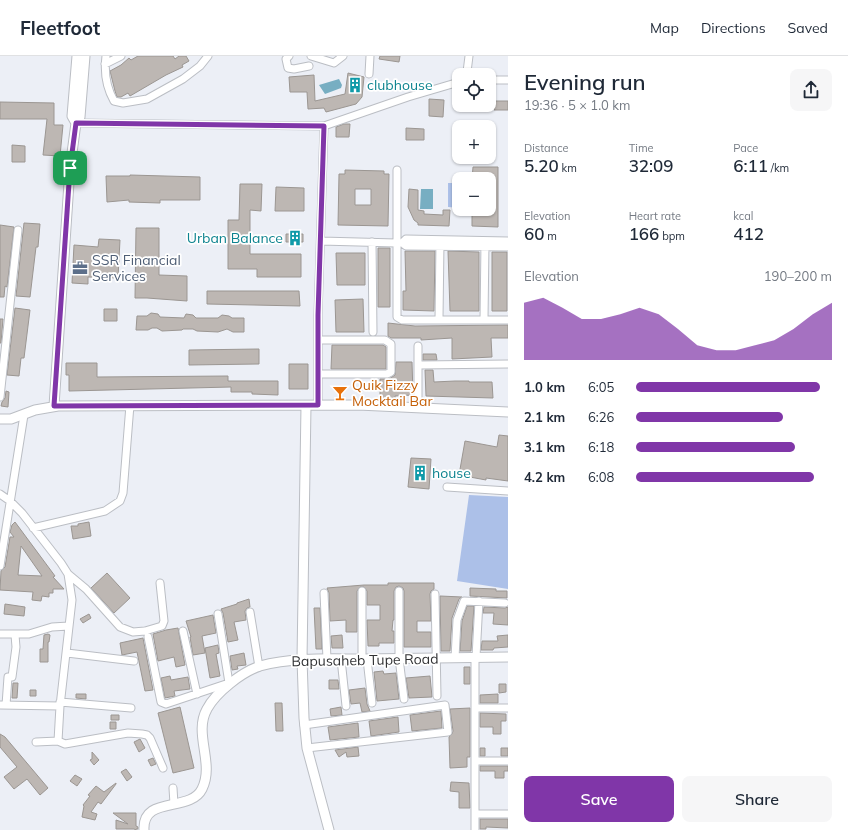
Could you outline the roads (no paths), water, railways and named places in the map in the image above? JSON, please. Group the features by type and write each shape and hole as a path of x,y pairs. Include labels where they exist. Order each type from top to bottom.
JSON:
{"street":[{"path":"54,406 70,168 76,123 80,117 77,56"},
{"path":"78,81 85,56"},
{"path":"106,56 105,64 109,92 114,101 123,103 147,98 183,79 200,66 208,56"},
{"path":"105,64 121,56"},
{"path":"289,56 286,59 288,68 294,69 309,66"},
{"path":"311,56 334,63 344,56"},
{"path":"369,74 370,56"},
{"path":"468,68 469,56"},
{"path":"496,80 508,80"},
{"path":"76,123 324,126 408,97 452,84"},
{"path":"318,405 318,340 324,126"},
{"path":"397,170 399,243 397,317 402,320 508,320"},
{"path":"0,397 18,230"},
{"path":"321,241 399,243 406,239 440,243 485,244 508,247"},
{"path":"485,244 508,241"},
{"path":"372,242 373,332"},
{"path":"439,319 440,243"},
{"path":"484,320 485,244"},
{"path":"318,340 385,340 391,344 391,372 387,374 318,374"},
{"path":"418,346 418,408"},
{"path":"419,364 508,364"},
{"path":"33,528 106,511 120,501 130,405"},
{"path":"0,419 11,419 35,410 54,406 358,405 508,412"},
{"path":"306,406 302,659 304,725 306,748 329,830"},
{"path":"0,566 24,415"},
{"path":"447,487 508,491"},
{"path":"0,494 10,501 33,528 68,574 86,589 120,627 133,632 145,631 162,626 164,621 160,583"},
{"path":"58,741 60,704 72,600 68,574"},
{"path":"362,591 365,659 372,704"},
{"path":"399,591 399,658 404,699"},
{"path":"324,593 327,659"},
{"path":"435,594 437,696"},
{"path":"455,658 457,620 464,601 505,603"},
{"path":"475,830 475,708 479,602"},
{"path":"250,612 259,667"},
{"path":"148,637 162,704 197,694 229,683 218,614"},
{"path":"0,634 29,634 52,627 69,626"},
{"path":"183,630 197,694"},
{"path":"16,635 12,677 8,677 3,705 60,704 131,708"},
{"path":"67,653 134,661"},
{"name":"Bapusaheb Tupe Road","path":"144,830 145,819 150,813 166,804 183,803 199,794 203,788 206,772 201,729 202,719 208,708 229,683 259,667 302,659 508,657"},
{"path":"341,659 346,706"},
{"path":"304,725 445,705 448,732 306,748"},
{"path":"475,708 508,708"},
{"path":"36,742 58,741 65,744 128,733 147,735 150,738 163,768"},
{"path":"475,762 508,761"},
{"path":"173,788 174,804"},
{"path":"475,814 508,814"}],"place":[{"name":"clubhouse","path":"355,85"},
{"name":"Urban Balance","path":"295,238"},
{"name":"SSR Financial Services","path":"80,268"},
{"name":"Quik Fizzy Mocktail Bar","path":"340,393"},
{"name":"house","path":"420,473"}]}
